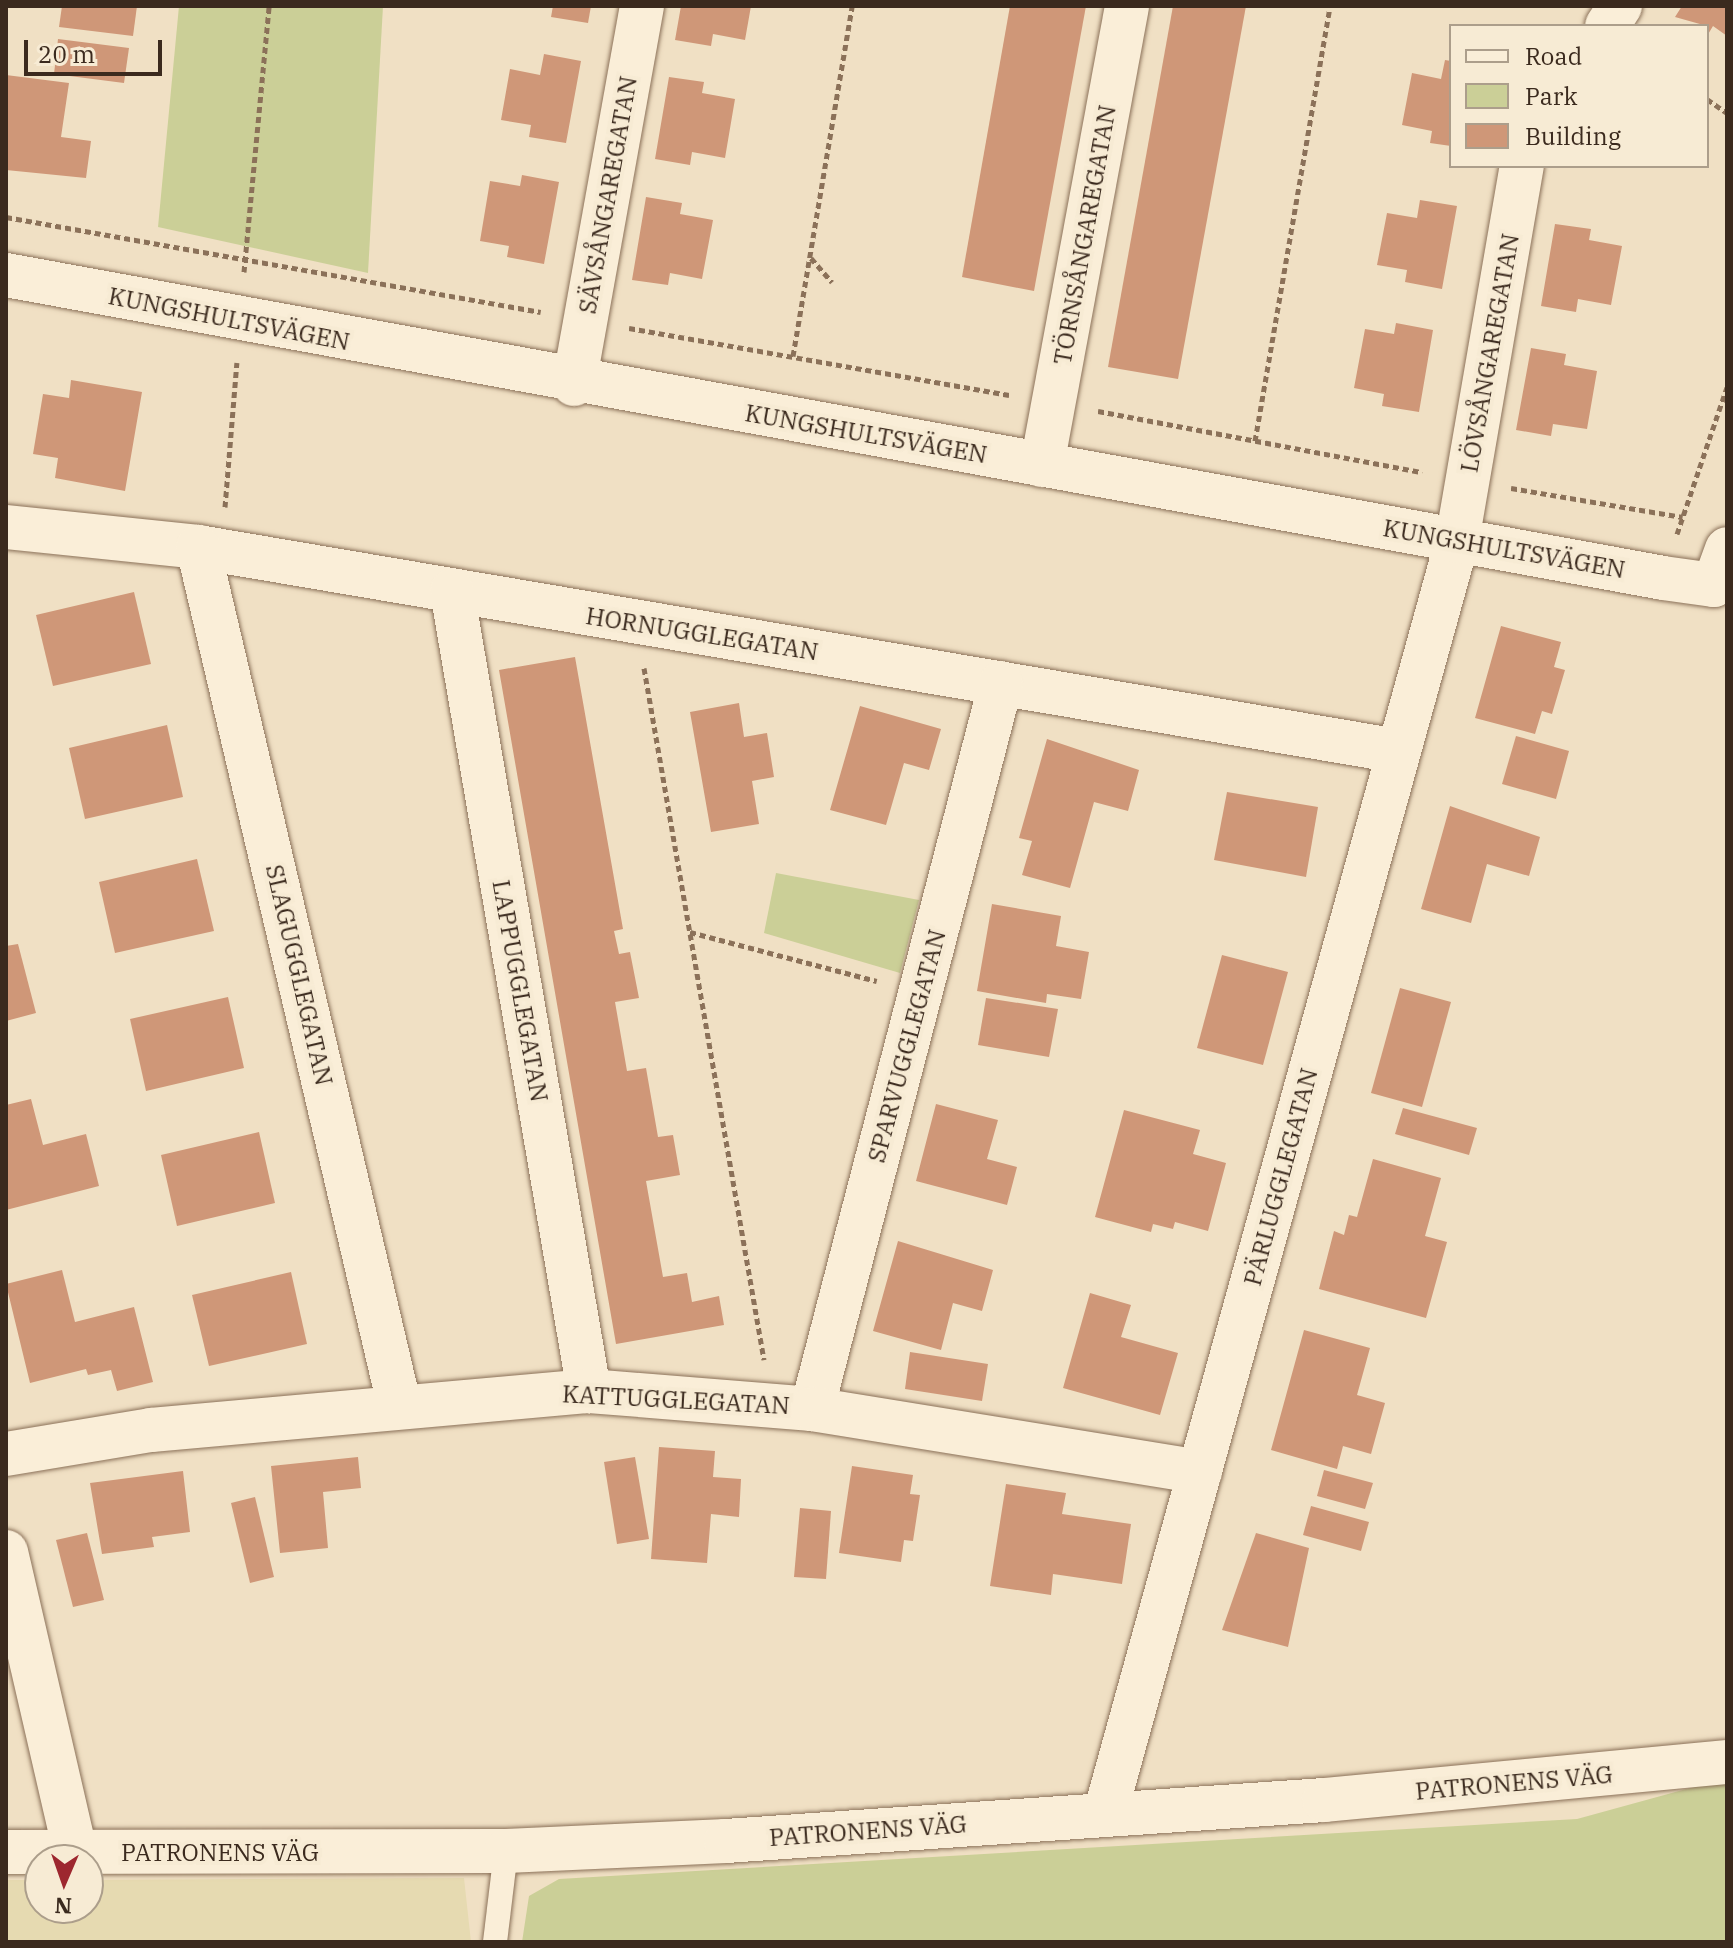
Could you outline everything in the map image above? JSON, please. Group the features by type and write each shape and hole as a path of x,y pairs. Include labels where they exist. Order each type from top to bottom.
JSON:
{"street":[{"name":"SÄVSÅNGAREGATAN","path":"574,384 642,6"},
{"name":"TÖRNSÅNGAREGATAN","path":"1042,465 1127,6"},
{"path":"1608,24 1620,6"},
{"name":"LÖVSÅNGAREGATAN","path":"1457,541 1522,168"},
{"name":"KUNGSHULTSVÄGEN","path":"6,275 574,384 1663,578 1723,575"},
{"name":"HORNUGGLEGATAN","path":"6,527 210,549 636,624 1398,751"},
{"name":"PÄRLUGGLEGATAN","path":"1105,1814 1457,541"},
{"name":"SLAGUGGLEGATAN","path":"210,549 399,1404"},
{"name":"LAPPUGGLEGATAN","path":"452,591 589,1391"},
{"name":"SPARVUGGLEGATAN","path":"792,1406 921,992 1001,683"},
{"name":"KATTUGGLEGATAN","path":"6,1454 399,1404 589,1391 792,1406 1200,1472"},
{"path":"6,1552 73,1844"},
{"name":"PATRONENS VÄG","path":"104,1852 506,1851 1105,1814 1727,1762"}],"lane":[{"path":"495,1942 506,1851"}],"path":[{"path":"210,549 240,322 269,6"},
{"path":"793,356 852,6"},
{"path":"1255,441 1330,6"},
{"path":"1709,100 1727,113"},
{"path":"6,217 1054,403 1468,481 1683,517"},
{"path":"810,257 832,282"},
{"path":"1663,578 1727,387"},
{"path":"636,624 690,932 792,1406"},
{"path":"690,932 921,992"}],"shaded area":[{"path":"464,1878 471,1942 6,1942 6,1880 24,1880 24,1924 104,1924 104,1880"}],"green space":[{"path":"179,6 383,6 368,273 158,227"},
{"path":"776,873 919,900 900,973 764,933"},
{"path":"1719,1780 1727,1782 1727,1942 522,1942 529,1896 559,1879 1577,1819"}],"building":[{"path":"62,6 137,6 133,36 59,27"},
{"path":"553,6 591,6 588,23 551,17"},
{"path":"681,6 751,6 745,40 713,34 711,46 675,40"},
{"path":"1010,6 1086,6 1034,291 962,277"},
{"path":"1173,6 1246,6 1178,379 1108,367"},
{"path":"1682,6 1727,6 1727,36 1713,26 1709,33 1709,24 1675,17"},
{"path":"58,39 129,48 124,83 54,74"},
{"path":"544,54 581,61 566,143 529,137 531,125 501,120 510,69 540,75"},
{"path":"1445,60 1449,61 1449,146 1430,143 1432,131 1402,125 1412,73 1441,79"},
{"path":"6,75 69,83 61,137 91,141 86,178 6,170"},
{"path":"669,77 704,82 702,93 735,99 725,158 692,152 690,165 655,159"},
{"path":"522,175 559,182 544,264 507,257 509,246 480,241 490,181 520,186"},
{"path":"646,197 682,203 680,214 713,220 702,279 670,273 668,285 632,280"},
{"path":"1420,200 1457,206 1442,289 1405,282 1407,270 1377,265 1387,213 1417,218"},
{"path":"1555,224 1591,229 1589,240 1622,246 1611,305 1578,299 1576,312 1541,306"},
{"path":"1396,323 1433,330 1419,412 1382,406 1384,394 1354,388 1365,329 1394,334"},
{"path":"1531,348 1566,354 1564,365 1597,371 1587,429 1553,424 1551,436 1516,430"},
{"path":"71,380 142,392 125,491 55,478 58,458 33,454 43,394 69,398"},
{"path":"134,592 151,664 53,686 36,615"},
{"path":"1501,626 1561,642 1554,667 1565,670 1552,714 1542,711 1535,734 1475,718"},
{"path":"575,657 623,929 614,931 619,954 630,952 639,998 615,1002 627,1071 646,1068 658,1137 673,1135 680,1175 646,1181 663,1277 687,1273 692,1302 719,1296 724,1325 616,1344 499,670"},
{"path":"739,703 744,737 767,733 774,777 752,781 759,824 711,832 690,712"},
{"path":"860,706 941,729 929,770 904,763 886,825 830,810"},
{"path":"167,725 183,797 85,819 69,748"},
{"path":"1516,736 1569,751 1556,799 1502,784"},
{"path":"1047,739 1139,770 1128,811 1094,802 1070,888 1022,875 1032,841 1019,838"},
{"path":"1227,792 1318,807 1306,877 1214,860"},
{"path":"1450,806 1540,837 1529,876 1487,864 1471,923 1421,909"},
{"path":"197,859 214,931 115,953 99,882"},
{"path":"992,904 1061,916 1056,946 1089,952 1081,999 1047,994 1046,1003 977,991"},
{"path":"18,944 36,1013 6,1021 6,946"},
{"path":"1222,955 1288,972 1263,1065 1197,1048"},
{"path":"1400,988 1451,1002 1422,1107 1371,1093"},
{"path":"228,997 244,1068 146,1091 130,1019"},
{"path":"986,998 1058,1009 1049,1057 978,1045"},
{"path":"31,1099 43,1145 86,1134 99,1186 6,1210 6,1105"},
{"path":"936,1104 998,1120 987,1159 1017,1167 1007,1205 916,1181"},
{"path":"1403,1108 1477,1128 1469,1155 1395,1134"},
{"path":"1124,1110 1200,1130 1193,1154 1226,1163 1208,1231 1175,1222 1173,1229 1153,1224 1151,1232 1095,1217"},
{"path":"259,1132 275,1203 177,1226 161,1155"},
{"path":"1373,1159 1441,1178 1425,1236 1447,1242 1426,1318 1319,1289 1334,1231 1344,1235 1349,1215 1357,1217"},
{"path":"898,1241 993,1270 982,1311 953,1303 941,1350 873,1331"},
{"path":"62,1270 75,1322 134,1307 153,1382 117,1391 111,1370 88,1375 86,1369 30,1383 6,1284"},
{"path":"291,1272 307,1344 209,1366 192,1295"},
{"path":"1090,1293 1131,1305 1121,1337 1178,1353 1160,1415 1063,1388"},
{"path":"1304,1330 1370,1348 1357,1395 1385,1403 1371,1454 1343,1446 1337,1469 1271,1450"},
{"path":"910,1352 988,1364 982,1401 905,1389"},
{"path":"659,1447 715,1451 713,1477 741,1479 739,1517 711,1514 707,1563 651,1559"},
{"path":"358,1457 361,1488 323,1492 328,1548 280,1553 271,1466"},
{"path":"635,1457 649,1539 617,1544 604,1462"},
{"path":"852,1466 913,1475 910,1494 920,1495 913,1541 904,1540 901,1562 839,1553"},
{"path":"1324,1470 1373,1483 1365,1509 1317,1496"},
{"path":"183,1471 190,1532 152,1537 154,1547 102,1554 90,1483"},
{"path":"1006,1484 1066,1493 1062,1514 1131,1524 1122,1584 1053,1574 1051,1595 990,1586"},
{"path":"255,1497 274,1577 250,1583 231,1503"},
{"path":"1311,1506 1369,1522 1361,1551 1303,1535"},
{"path":"800,1508 831,1511 826,1579 794,1577"},
{"path":"87,1533 104,1600 73,1607 56,1540"},
{"path":"1256,1533 1309,1548 1288,1647 1222,1630"}]}
